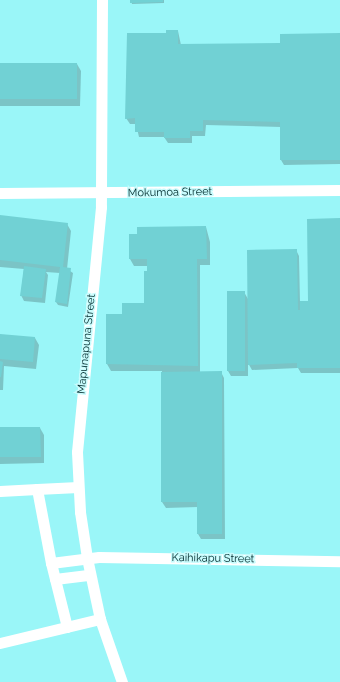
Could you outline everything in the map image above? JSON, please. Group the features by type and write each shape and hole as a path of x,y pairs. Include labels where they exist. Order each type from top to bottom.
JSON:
{"street":[{"name":"Mapunapuna Street","path":"102,0 101,194 77,452 78,487 90,575 100,619 122,682"},
{"name":"Mokumoa Street","path":"0,193 101,194 340,190"},
{"path":"0,491 78,487"},
{"path":"37,489 51,562 67,627"},
{"name":"Kaihikapu Street","path":"51,562 87,558 340,561"},
{"path":"55,579 90,575"},
{"path":"0,644 100,619"}],"building":[{"path":"130,0 163,0 163,2 130,3"},
{"path":"166,30 178,30 178,44 280,43 280,34 340,33 340,160 280,160 280,122 203,120 203,131 190,131 190,138 164,138 164,132 135,132 135,118 125,119 127,33 166,33"},
{"path":"0,63 77,63 77,99 0,99"},
{"path":"0,215 68,223 63,267 71,268 67,304 55,302 60,267 0,260"},
{"path":"340,218 340,368 297,368 297,363 248,365 247,250 297,249 298,310 300,310 300,301 308,301 307,219"},
{"path":"206,226 207,259 197,259 198,366 106,364 106,314 122,314 122,303 144,303 144,271 147,271 147,259 129,259 129,234 137,234 137,227"},
{"path":"24,266 46,269 42,298 20,296"},
{"path":"227,291 245,291 245,371 227,371"},
{"path":"0,334 35,337 33,362 0,359"},
{"path":"0,361 3,362 1,377 0,377"},
{"path":"222,371 222,534 197,534 197,502 161,502 161,372"},
{"path":"0,427 40,427 41,457 0,457"}]}
